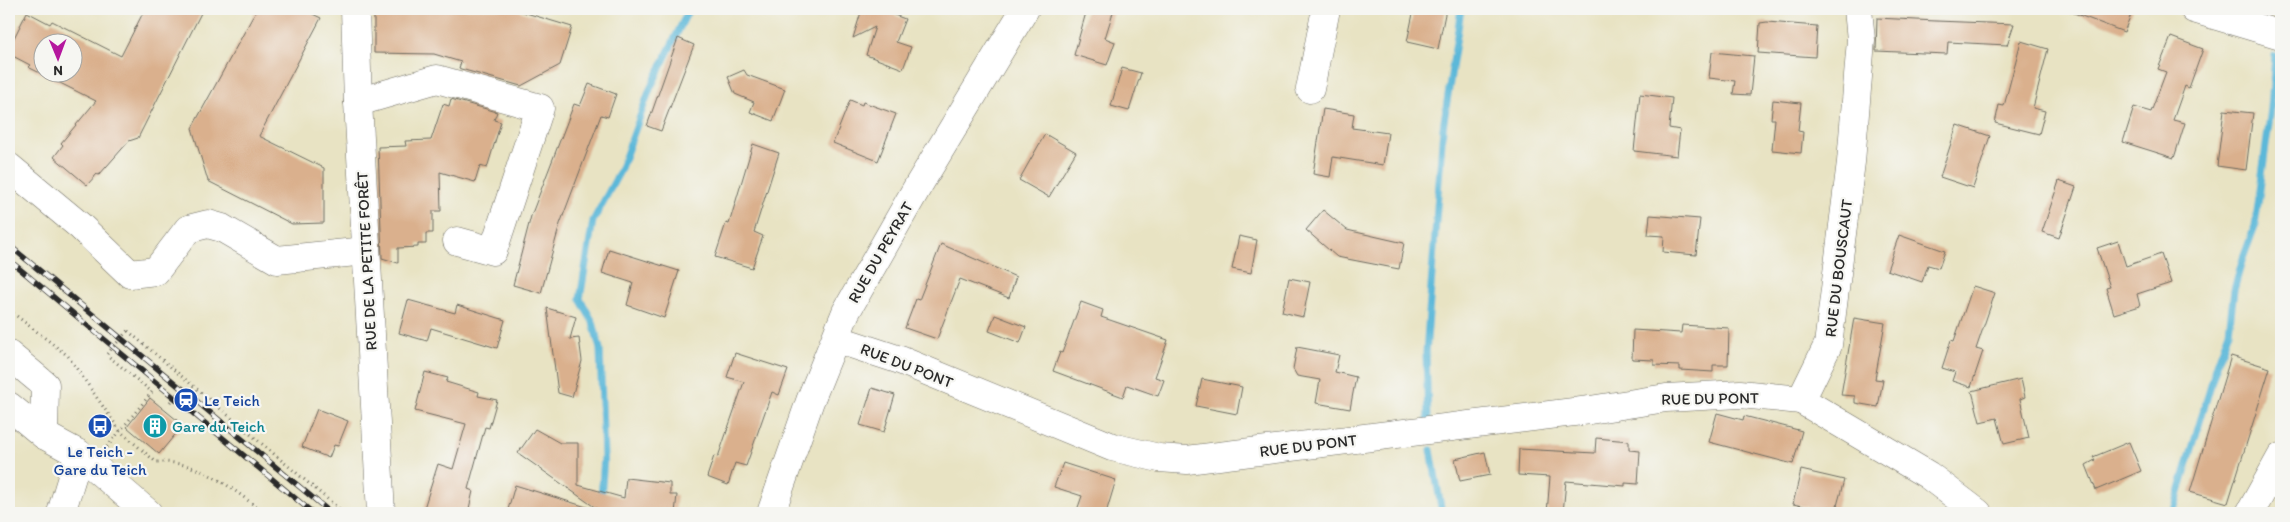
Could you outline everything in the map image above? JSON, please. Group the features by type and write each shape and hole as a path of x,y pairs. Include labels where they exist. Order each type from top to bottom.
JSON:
{"street":[{"name":"RUE DE LA PETITE FORÊT","path":"355,9 358,102 381,513"},
{"name":"RUE DU PEYRAT","path":"771,513 810,401 846,312 918,186 1025,9"},
{"path":"1310,89 1326,9"},
{"name":"RUE DU BOUSCAUT","path":"1801,400 1828,345 1851,162 1861,40 1858,9"},
{"path":"2194,9 2281,35"},
{"path":"358,102 437,79 540,108 493,251 457,241"},
{"path":"9,167 80,226 130,274 156,271 188,229 208,224 222,228 277,260 366,251"},
{"name":"RUE DU PONT","path":"836,339 900,360 1112,447 1159,458 1187,460 1590,410 1666,398 1740,394 1801,400"},
{"path":"9,355 45,384 44,435"},
{"path":"1801,400 1928,476 1978,513"},
{"path":"9,406 44,435 86,460 148,513"},
{"path":"2250,513 2281,457"},
{"path":"61,513 86,460"}],"path":[{"path":"9,310 68,356 120,431 156,462 174,461 220,479 264,513"},
{"path":"86,460 120,431 152,392 107,355 128,331 344,513"},
{"path":"170,402 184,385"}],"building":[{"path":"145,9 203,9 138,138 129,141 99,175 97,174 87,185 54,157 63,145 61,143 96,101 58,82 82,82 82,36 121,56"},
{"path":"257,9 302,9 321,18 259,136 324,168 324,223 292,224 208,181 192,128"},
{"path":"374,9 513,9 572,27 560,65 521,86 461,69 459,68 461,62 434,54 374,53"},
{"path":"862,9 878,9 905,19 896,42 911,47 903,69 866,55 875,27 853,38"},
{"path":"1087,9 1114,9 1105,38 1115,42 1107,65 1074,55"},
{"path":"1414,9 1446,9 1438,49 1407,42"},
{"path":"2066,9 2133,9 2124,32"},
{"path":"27,12 50,24 52,21 74,32 32,32 32,69 28,67 30,65 9,54 9,48"},
{"path":"1877,18 2014,24 2007,45 1948,42 1947,54 1876,51"},
{"path":"1760,23 1817,26 1815,57 1758,53"},
{"path":"2171,37 2203,49 2189,88 2185,86 2173,120 2185,123 2174,158 2123,142 2134,107 2151,112 2166,72 2158,69"},
{"path":"678,38 694,45 661,131 647,126"},
{"path":"2021,41 2048,49 2033,108 2045,111 2039,134 1995,123 1999,105 2004,106"},
{"path":"1712,52 1754,56 1750,95 1733,94 1735,81 1709,78"},
{"path":"1122,68 1141,73 1129,111 1111,106"},
{"path":"744,70 747,75 785,89 773,121 750,112 754,102 735,94 728,77"},
{"path":"589,84 616,94 608,117 601,115 560,224 541,293 513,285 531,216 574,104 580,106"},
{"path":"1640,94 1672,98 1669,128 1680,130 1677,156 1634,151"},
{"path":"451,99 497,112 494,120 501,122 487,168 480,166 475,182 440,172 441,211 433,211 433,233 426,233 426,244 418,244 418,247 398,248 398,263 382,258 378,147 406,146 405,141 431,140 443,104 449,106"},
{"path":"850,100 862,105 863,102 896,114 878,161 833,143"},
{"path":"1773,100 1801,103 1798,131 1803,132 1801,153 1772,150 1775,119 1771,119"},
{"path":"1323,109 1354,114 1352,128 1388,133 1383,165 1333,157 1330,177 1313,174"},
{"path":"2224,110 2253,113 2246,170 2217,166"},
{"path":"1957,125 1990,136 1973,188 1940,177"},
{"path":"1045,134 1076,152 1049,197 1019,180"},
{"path":"753,144 779,153 754,232 763,236 752,268 715,257 726,223 729,224"},
{"path":"2059,181 2076,187 2059,238 2042,232"},
{"path":"1323,210 1347,230 1404,243 1399,269 1337,257 1306,230"},
{"path":"1650,215 1700,219 1696,255 1663,252 1664,236 1648,235"},
{"path":"1899,235 1945,251 1939,268 1928,265 1922,282 1887,270"},
{"path":"1239,236 1257,240 1251,273 1232,269"},
{"path":"2118,241 2126,266 2161,254 2171,283 2137,294 2140,306 2114,314 2106,288 2110,287 2097,248"},
{"path":"941,244 1016,277 1009,298 960,279 937,339 905,328 916,299 919,300"},
{"path":"609,249 679,271 664,318 627,305 633,283 602,273"},
{"path":"1289,278 1310,282 1303,317 1282,312"},
{"path":"1973,286 1995,293 1976,349 1983,351 1971,387 1952,381 1955,372 1942,368 1951,340 1954,341"},
{"path":"408,300 455,313 457,305 505,320 497,348 431,328 427,341 399,333"},
{"path":"1081,302 1103,310 1101,317 1168,340 1155,377 1164,380 1158,396 1127,385 1123,397 1053,371 1060,352 1062,353"},
{"path":"547,308 576,317 570,339 579,338 582,361 572,397 558,393"},
{"path":"995,315 1026,327 1020,343 989,331"},
{"path":"1854,318 1885,323 1875,379 1883,380 1878,407 1855,403 1855,396 1841,395"},
{"path":"1682,325 1729,328 1728,365 1713,365 1713,372 1680,370 1680,366 1654,365 1654,360 1632,359 1633,330 1681,333"},
{"path":"1297,347 1339,355 1335,372 1356,377 1350,409 1316,403 1320,380 1297,376 1293,369"},
{"path":"735,353 788,370 779,395 772,392 746,466 735,463 728,485 707,477 714,456 718,457 744,382 727,377"},
{"path":"2231,356 2270,368 2228,503 2190,492"},
{"path":"425,372 448,378 446,382 479,392 478,396 497,400 489,428 485,427 468,489 473,491 468,513 441,513 424,508 438,464 453,469 466,424 415,411"},
{"path":"1202,379 1242,387 1237,414 1196,406"},
{"path":"2021,379 2025,397 2020,399 2029,438 2004,444 1997,418 1980,422 1972,391"},
{"path":"872,388 895,395 884,432 860,425"},
{"name":"Gare du Teich","path":"150,398 183,425 159,454 127,427"},
{"path":"317,409 348,421 338,446 334,445 329,458 302,447"},
{"path":"1717,413 1743,420 1744,416 1802,431 1793,464 1709,442"},
{"path":"535,429 560,443 578,443 578,485 624,498 626,478 670,483 670,495 677,495 675,513 603,513 518,453"},
{"path":"1596,438 1629,441 1629,450 1640,451 1638,484 1625,483 1625,486 1566,481 1563,513 1547,513 1550,477 1518,475 1519,449 1595,453"},
{"path":"2129,442 2141,471 2096,490 2086,465 2095,460 2093,457"},
{"path":"1485,452 1490,475 1460,481 1455,459"},
{"path":"1063,463 1116,480 1106,513 1076,513 1082,496 1054,487"},
{"path":"1801,470 1844,480 1835,513 1793,504"},
{"path":"515,485 593,509 592,513 507,513"}],"waterway":[{"path":"600,513 604,457 600,349 593,322 580,299 593,221 620,171 650,89 689,9"},
{"path":"1428,419 1426,353 1443,128 1461,9"},
{"path":"2173,513 2217,364 2229,331 2234,290 2255,226 2271,109 2275,56"},
{"path":"1431,450 1442,513"}],"railway":[{"path":"9,245 331,513"},
{"path":"9,260 313,513"}],"place":[{"name":"Le Teich","path":"186,400"},
{"name":"Le Teich - Gare du Teich","path":"100,426"},
{"name":"Gare du Teich","path":"155,426"}]}
